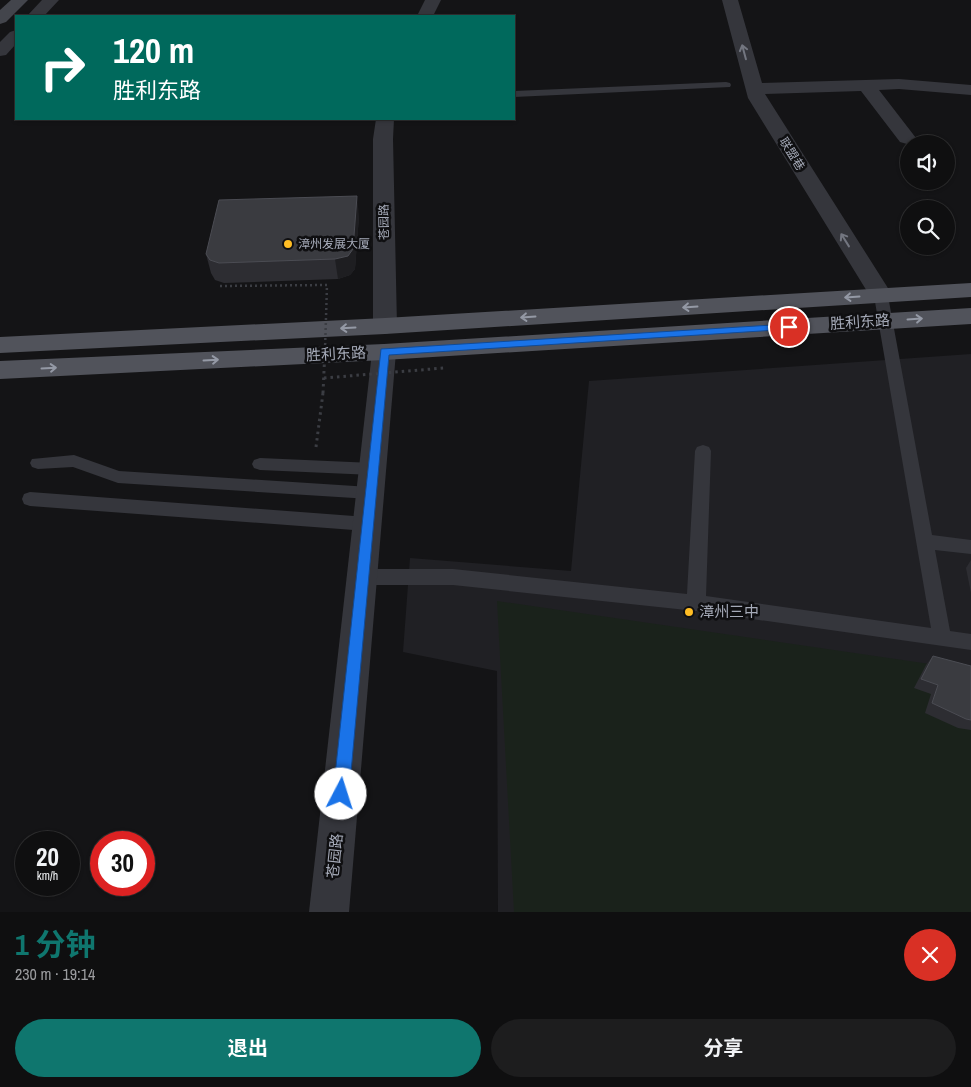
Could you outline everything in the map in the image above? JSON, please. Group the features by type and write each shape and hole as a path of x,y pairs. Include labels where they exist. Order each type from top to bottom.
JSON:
{"main road":[{"path":"0,19 20,0"},
{"path":"21,15 37,0"},
{"path":"0,36 15,21"},
{"name":"胜利东路","path":"0,370 971,290"},
{"name":"胜利东路","path":"0,345 385,339 885,321 971,316"}],"street":[{"path":"36,15 51,0"},
{"path":"425,15 432,0"},
{"name":"联盟巷","path":"730,0 757,98 881,296"},
{"path":"0,51 15,36"},
{"path":"754,89 899,84 971,90"},
{"path":"866,85 905,135"},
{"name":"苍园路","path":"330,912 385,339 383,138 385,120"}],"lane":[{"path":"515,94 726,85"},
{"path":"881,296 942,638"},
{"path":"696,602 702,451"},
{"path":"38,463 74,461 118,478 372,481"},
{"path":"260,464 372,481"},
{"path":"30,499 367,524"},
{"path":"924,541 971,547"},
{"path":"362,577 453,577 696,602 971,642"}],"path":[{"path":"220,286 327,285 323,393 315,452"},
{"path":"324,378 444,368"}],"shaded area":[{"name":"漳州三中","path":"971,354 971,912 498,912 497,671 403,652 410,558 571,571 589,381"},
{"path":"497,601 971,670 971,912 514,912"}],"building":[{"name":"漳州发展大厦","path":"357,196 353,249 348,256 335,259 219,263 210,260 206,254 219,200"},
{"path":"933,656 971,666 971,720 932,703 938,685 921,679"}],"place":[{"name":"漳州发展大厦","path":"288,244"},
{"name":"漳州三中","path":"689,612"}],"route":[{"path":"341,794 384,352 789,327"}]}
